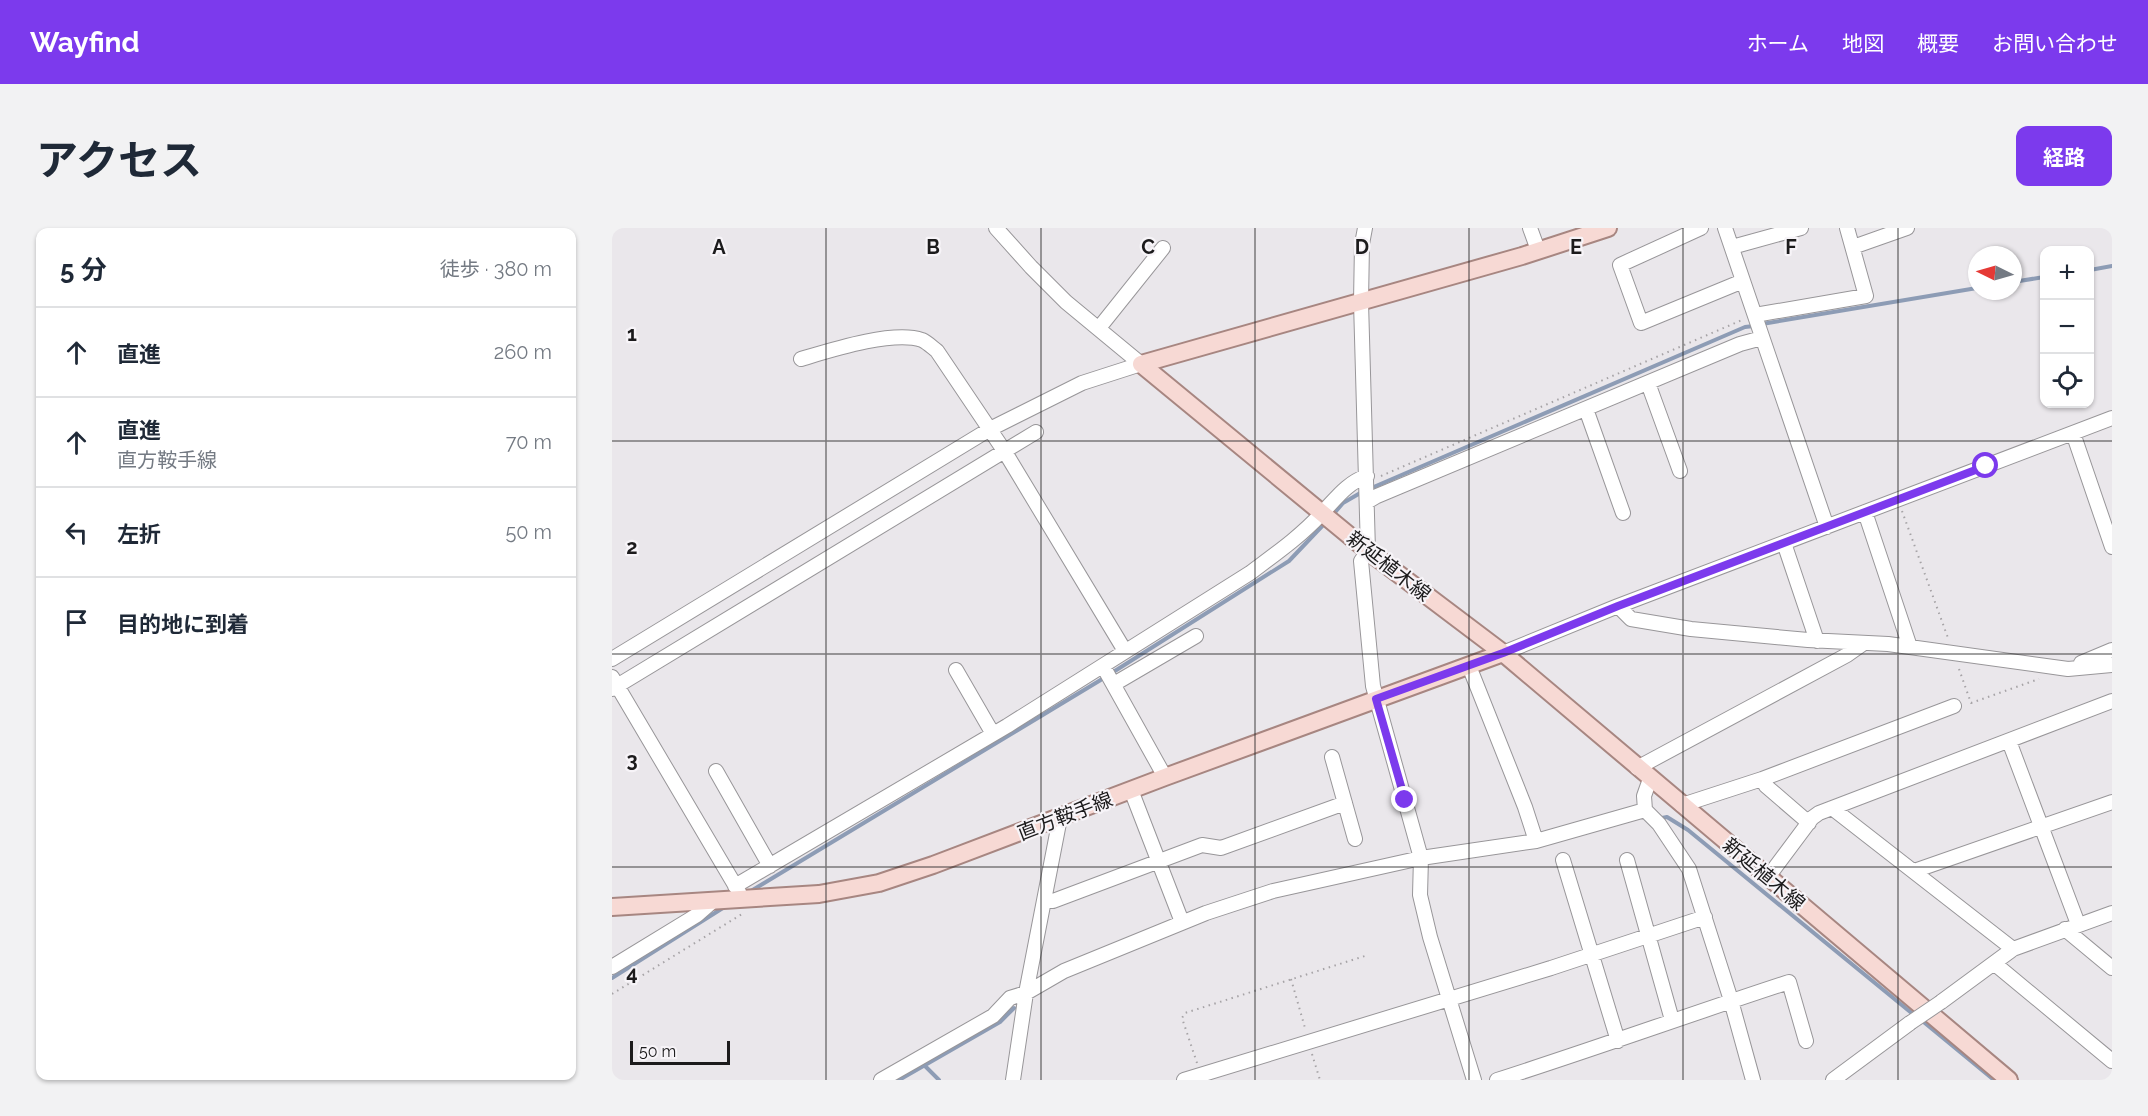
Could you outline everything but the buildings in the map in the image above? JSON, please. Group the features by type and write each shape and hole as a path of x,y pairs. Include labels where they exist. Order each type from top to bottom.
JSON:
{"main road":[{"path":"1141,364 1361,302 1608,228"},
{"name":"新延植木線","path":"1141,364 1368,551 1503,653 2002,1078"},
{"name":"直方鞍手線","path":"612,907 713,901 739,892 819,894 879,883 933,866 1165,777 1503,653"}],"street":[{"path":"996,228 1066,302 1141,364"},
{"path":"1365,228 1362,244 1361,302 1368,551 1361,561 1373,686 1421,858 1420,895 1430,937 1474,1080"},
{"path":"1530,228 1538,250"},
{"path":"1701,228 1620,265 1641,323 1743,281"},
{"path":"1725,228 1827,526"},
{"path":"1732,247 1801,228"},
{"path":"1755,315 1866,296 1847,228"},
{"path":"1853,247 1907,228"},
{"path":"1099,328 1163,248"},
{"path":"801,358 843,346 898,337 923,340 937,351 1005,452 1125,651"},
{"path":"1367,502 1740,344 1762,338"},
{"path":"612,659 990,429 1082,383 1141,364"},
{"path":"1648,383 1680,471"},
{"path":"1586,409 1623,513"},
{"path":"1503,653 1618,606 2112,418"},
{"path":"1036,432 614,684 739,892 770,866 993,734 1250,573 1281,550 1322,514 1340,493 1366,476"},
{"path":"2073,433 2112,547"},
{"path":"1865,512 1910,647"},
{"path":"1784,543 1817,641"},
{"path":"1618,606 1631,619 1691,629 1910,647 2068,669 2112,665"},
{"path":"1114,684 1196,636"},
{"path":"1753,1080 1731,1001 1689,869 1659,824 1645,810 1643,773 1864,643"},
{"path":"2068,669 2112,650"},
{"path":"1103,666 1165,777"},
{"path":"1469,666 1525,807 1536,841"},
{"path":"956,670 993,734"},
{"path":"1768,877 1819,813 2112,701"},
{"path":"1682,805 1762,779 1954,706"},
{"path":"2008,741 2079,924"},
{"path":"1332,757 1355,839"},
{"path":"716,771 770,866"},
{"path":"1762,779 1766,786 1809,823"},
{"path":"1131,790 1182,922"},
{"path":"1914,871 2112,802"},
{"path":"1044,901 1053,901 1202,845 1221,848 1345,803"},
{"path":"1832,808 2013,949"},
{"path":"881,1080 993,1016 1010,998 1026,993 1064,971 1206,913 1273,891 1421,858 1536,841 1645,810"},
{"path":"1013,1080 1026,993 1059,818"},
{"path":"1563,860 1618,1041"},
{"path":"1627,860 1672,1020"},
{"path":"612,967 697,915 713,901"},
{"path":"1833,1080 2013,949 2112,913"},
{"path":"1184,1080 1591,955 1705,917"},
{"path":"2065,929 2112,968"},
{"path":"1995,964 2112,1061"},
{"path":"1497,1080 1789,982 1806,1041"}],"path":[{"path":"1366,476 1377,478 1735,324 1746,316 1755,315"},
{"path":"1898,499 1971,703 2041,678"},
{"path":"612,994 746,912 739,892"},
{"path":"1201,1075 1182,1018 1185,1012 1368,955"},
{"path":"1291,979 1320,1080"}],"waterway":[{"path":"2094,269 2112,266"},
{"path":"2022,281 2040,278"},
{"path":"1762,324 1968,290"},
{"path":"1369,489 1745,327 1754,326"},
{"path":"1331,517 1343,503 1362,492"},
{"path":"751,891 1099,681 1289,561 1326,522"},
{"path":"1662,818 1667,817 1688,830 1914,1015"},
{"path":"612,978 726,906"},
{"path":"899,1080 1000,1022 1014,1008"},
{"path":"1920,1019 1994,1080"},
{"path":"924,1065 939,1080"}],"route":[{"path":"1405,800 1376,699 1503,653 1618,606 1986,466"}]}
